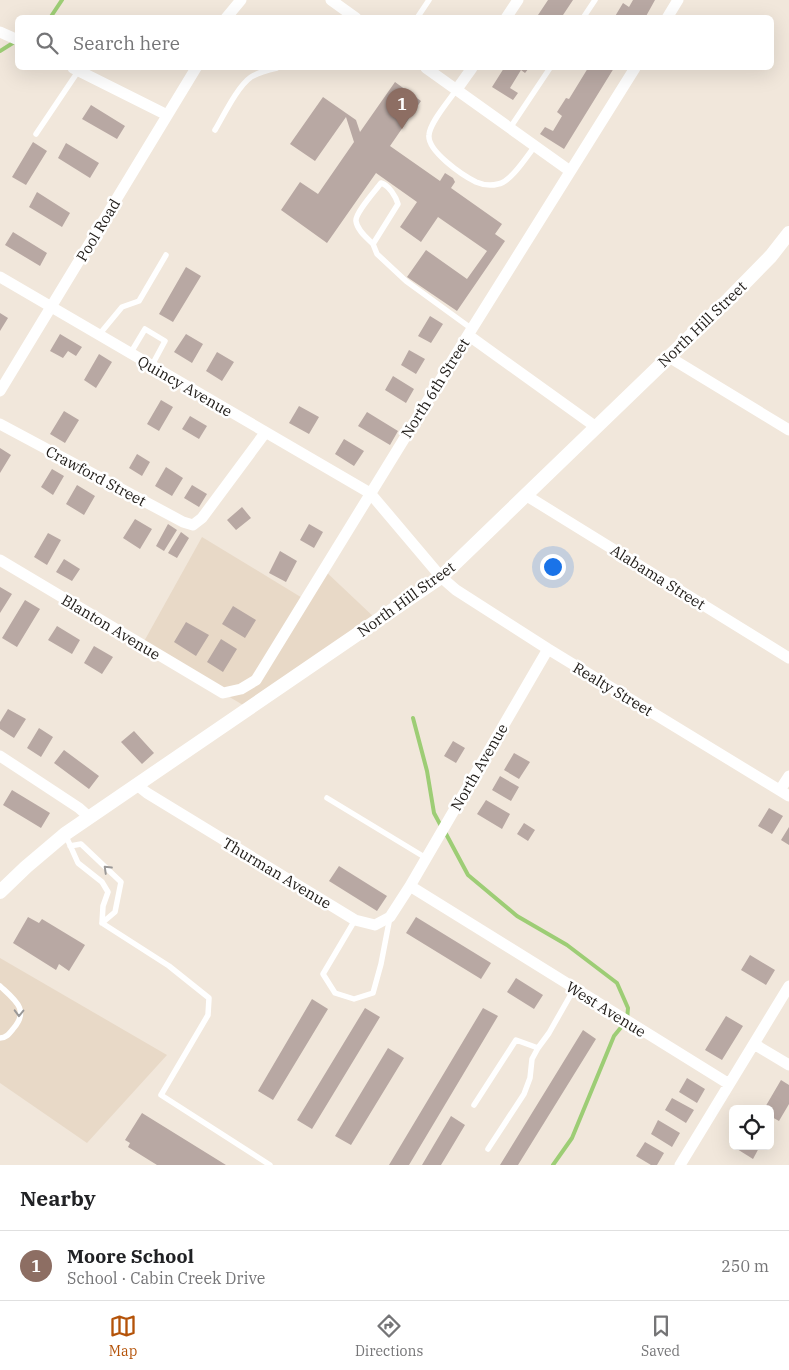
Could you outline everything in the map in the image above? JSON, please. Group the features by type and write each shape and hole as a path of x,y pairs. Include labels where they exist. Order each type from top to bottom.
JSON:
{"street":[{"path":"228,15 241,0"},
{"path":"331,0 350,15"},
{"path":"508,15 518,0"},
{"path":"669,15 678,0"},
{"path":"0,32 15,39"},
{"path":"78,70 167,115"},
{"name":"Pool Road","path":"0,391 195,70"},
{"path":"429,70 570,171"},
{"path":"457,89 471,70"},
{"name":"North 6th Street","path":"223,693 241,689 256,680 370,493 634,70"},
{"name":"North Hill Street","path":"0,892 26,867 68,840 89,817 442,577 771,256 789,232"},
{"name":"Quincy Avenue","path":"0,277 151,367 370,493 442,577"},
{"path":"470,332 596,427"},
{"path":"669,357 789,430"},
{"name":"Crawford Street","path":"0,424 183,522 193,525 202,518 265,433"},
{"name":"Alabama Street","path":"527,496 789,658"},
{"name":"Blanton Avenue","path":"0,560 223,693"},
{"name":"Realty Street","path":"442,577 456,590 548,649 784,793"},
{"name":"North Avenue","path":"410,886 548,649"},
{"path":"0,756 79,808 89,817"},
{"path":"784,793 789,776"},
{"name":"Thurman Avenue","path":"137,785 146,793 355,920 375,924 390,917"},
{"path":"390,917 410,886"},
{"name":"West Avenue","path":"410,886 729,1084"},
{"path":"680,1165 789,986"},
{"path":"754,1044 789,1066"}],"lane":[{"path":"419,15 429,0"},
{"path":"585,15 595,0"},
{"path":"36,134 75,70"},
{"path":"215,130 240,90 250,78 270,70"},
{"path":"510,128 549,70"},
{"path":"457,89 430,129 428,138 436,154 476,182 486,185 500,184 508,179 535,146"},
{"path":"373,244 398,204 396,198 385,184 381,183 357,215 356,221 361,232 373,244 377,254 406,282 470,332"},
{"path":"98,336 122,308 139,301 166,255"},
{"path":"130,354 145,330 165,341 151,367"},
{"path":"327,798 426,858"},
{"path":"68,840 78,863 102,882 108,892 103,906 102,922"},
{"path":"68,840 81,844 121,882 115,912 102,922"},
{"path":"355,920 323,974 336,993 354,999 373,993 390,917"},
{"path":"102,922 169,966 209,998 208,1015 161,1095 270,1165"},
{"path":"0,986 18,1002 21,1012 18,1023 7,1035 0,1038"},
{"path":"488,1149 524,1094 530,1078 532,1058 549,1033 574,989"},
{"path":"474,1104 516,1040 538,1048"}],"shaded area":[{"path":"202,537 304,599 323,569 376,619 243,705 142,645"},
{"path":"0,958 167,1055 87,1143 0,1083"}],"building":[{"path":"548,0 573,0 563,15 538,15"},
{"path":"633,0 655,0 647,15 616,15 623,3 629,7"},
{"path":"503,70 521,70 510,88 518,93 513,100 492,87"},
{"path":"587,70 613,70 564,149 540,134 545,127 553,131 562,116 557,112 566,98 569,99"},
{"path":"395,82 421,101 390,146 440,181 445,173 453,178 455,182 451,188 502,224 495,234 505,241 457,311 407,277 426,250 467,279 487,251 438,217 421,242 400,227 417,202 376,173 327,243 281,210 300,182 318,194 354,142 346,117 315,161 290,144 323,97 356,120 360,132"},
{"path":"91,105 125,126 117,139 82,119"},
{"path":"33,142 47,151 26,185 12,177"},
{"path":"66,143 99,163 90,178 58,158"},
{"path":"37,192 70,213 62,227 29,207"},
{"path":"13,232 47,253 40,266 5,245"},
{"path":"186,267 201,276 173,322 159,314"},
{"path":"0,313 8,318 0,331"},
{"path":"430,316 443,324 431,343 418,336"},
{"path":"60,334 82,347 76,356 68,351 63,358 50,351"},
{"path":"186,334 203,344 192,363 174,352"},
{"path":"409,350 425,359 416,374 401,365"},
{"path":"217,352 234,362 222,381 206,371"},
{"path":"99,354 112,362 96,388 84,380"},
{"path":"393,376 414,389 406,403 385,390"},
{"path":"161,400 173,407 159,431 147,424"},
{"path":"299,406 319,417 309,434 289,423"},
{"path":"64,411 79,420 65,443 50,434"},
{"path":"367,412 398,431 390,445 358,426"},
{"path":"190,416 207,426 199,439 182,429"},
{"path":"344,439 364,451 354,466 335,454"},
{"path":"0,448 11,455 0,473"},
{"path":"137,454 150,462 142,476 129,468"},
{"path":"166,467 183,478 172,496 155,486"},
{"path":"52,469 64,476 53,495 41,487"},
{"path":"77,485 95,496 84,515 66,504"},
{"path":"192,485 207,494 199,507 184,498"},
{"path":"242,507 251,518 236,530 227,520"},
{"path":"135,519 152,529 140,549 123,538"},
{"path":"168,524 177,530 164,551 156,546"},
{"path":"309,524 323,532 314,548 300,540"},
{"path":"181,532 189,538 177,558 168,553"},
{"path":"48,533 61,540 47,565 34,557"},
{"path":"280,551 297,561 286,582 269,573"},
{"path":"64,559 80,569 72,581 56,572"},
{"path":"0,587 12,594 0,613"},
{"path":"25,600 40,609 17,647 2,638"},
{"path":"233,606 256,620 245,638 222,624"},
{"path":"186,622 209,635 196,656 174,642"},
{"path":"57,626 80,640 72,654 48,640"},
{"path":"221,639 237,649 223,672 207,662"},
{"path":"94,646 113,657 102,674 84,663"},
{"path":"8,709 26,719 14,738 0,729 0,722"},
{"path":"39,728 53,737 41,757 27,748"},
{"path":"134,731 154,753 142,764 121,742"},
{"path":"453,741 465,748 456,763 444,756"},
{"path":"64,750 99,776 89,789 54,763"},
{"path":"514,753 530,762 519,779 504,770"},
{"path":"500,776 519,787 511,801 492,790"},
{"path":"12,790 50,813 41,828 3,805"},
{"path":"486,800 510,814 502,829 477,814"},
{"path":"769,808 783,816 772,834 758,826"},
{"path":"524,823 535,830 528,841 517,834"},
{"path":"789,827 789,845 781,840"},
{"path":"339,866 387,896 377,911 329,881"},
{"path":"28,917 39,923 42,919 85,945 69,971 59,964 56,970 13,943"},
{"path":"416,917 491,963 481,979 406,933"},
{"path":"750,955 775,970 766,985 741,970"},
{"path":"516,978 543,995 534,1009 507,992"},
{"path":"312,999 328,1009 273,1100 258,1091"},
{"path":"365,1008 380,1017 312,1129 297,1120"},
{"path":"483,1008 498,1016 409,1165 389,1165"},
{"path":"726,1016 743,1026 722,1060 705,1050"},
{"path":"583,1030 596,1039 518,1165 500,1165"},
{"path":"388,1048 404,1058 351,1145 335,1136"},
{"path":"687,1078 705,1089 697,1103 679,1092"},
{"path":"781,1080 789,1085 789,1104 779,1121 774,1118 774,1105 766,1105"},
{"path":"672,1098 694,1110 686,1123 665,1110"},
{"path":"142,1113 226,1165 157,1165 128,1147 130,1143 125,1140"},
{"path":"451,1116 465,1125 441,1165 422,1165"},
{"path":"658,1120 680,1133 672,1147 651,1134"},
{"path":"645,1142 664,1153 657,1165 651,1165 636,1156"},
{"path":"739,1150 758,1150 753,1159"}],"waterway":[{"path":"52,15 62,0"},
{"path":"0,51 15,42"},
{"path":"413,718 427,771 434,813 441,826"},
{"path":"445,832 468,875 517,916 567,945 617,983 628,1008 627,1020 614,1036 572,1138 553,1165"}],"place":[{"name":"Moore School","path":"402,129"}]}
